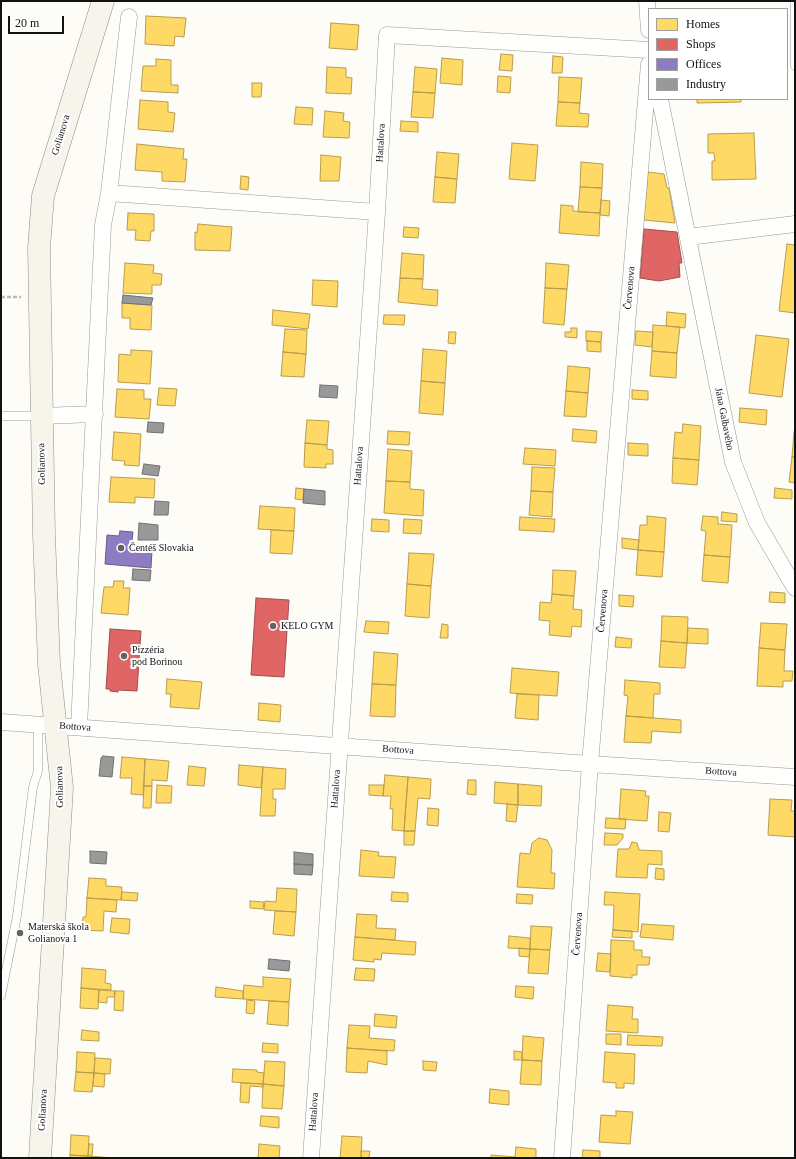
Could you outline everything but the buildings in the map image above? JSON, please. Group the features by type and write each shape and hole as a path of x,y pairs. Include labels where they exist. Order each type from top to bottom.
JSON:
{"street":[{"name":"Golianova","path":"40,1158 62,788 47,725 49,664 44,535 39,248 43,196 103,1"},
{"path":"647,1 648,16"},
{"path":"79,727 103,225 109,193 129,17"},
{"name":"Hattalova","path":"311,1158 377,212 387,35 648,50"},
{"name":"Červenova","path":"562,1158 590,764 648,76"},
{"name":"Jána Galbavého","path":"660,100 733,462 744,494 757,523 795,588"},
{"path":"109,193 377,212"},
{"path":"688,237 795,224"},
{"path":"42,416 95,414"},
{"name":"Bottova","path":"1,722 795,777"}],"lane":[{"path":"795,1 795,66"},
{"path":"1,416 42,416"},
{"name":"Golianova","path":"1,996 17,916 33,787 38,771 47,725"}],"path":[{"path":"1,297 25,298"}],"place":[{"name":"Čentéš Slovakia","path":"121,548"},
{"name":"KELO GYM","path":"273,626"},
{"name":"Pizzéria pod Borinou","path":"124,656"},
{"name":"Materská škola Golianova 1","path":"20,933"}]}
